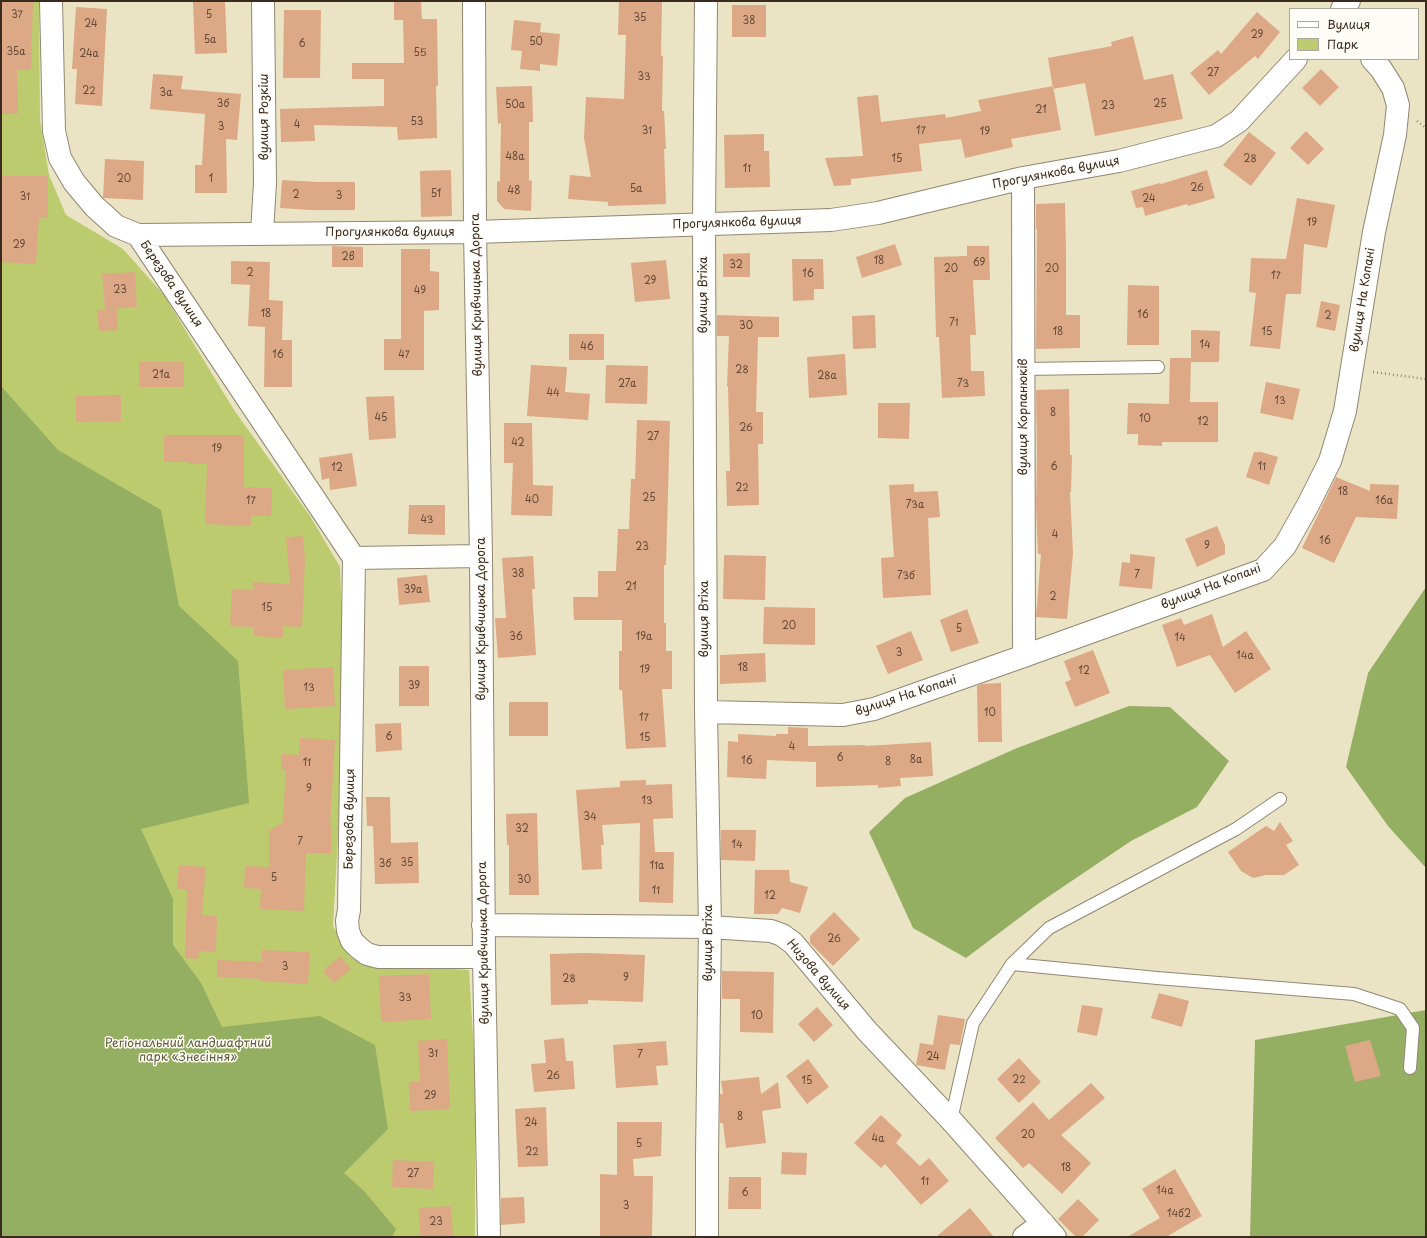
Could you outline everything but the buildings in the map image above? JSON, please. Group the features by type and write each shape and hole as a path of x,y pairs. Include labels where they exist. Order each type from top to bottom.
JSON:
{"street":[{"name":"Березова вулиця","path":"51,1 54,131 60,158 74,182 94,206 116,226 138,235 354,558 349,902 347,921 348,931 352,941 367,954 378,957 484,957"},
{"name":"вулиця Розкіш","path":"262,233 265,183 263,1"},
{"name":"вулиця Кривчицька Дорога","path":"474,1 484,957 489,1237"},
{"name":"вулиця Втіха","path":"706,1 704,224 706,712 710,927 707,1237"},
{"name":"Прогулянкова вулиця","path":"138,235 476,232 831,220 878,213 1023,178 1119,161 1216,136 1239,121 1295,60"},
{"name":"вулиця На Копані","path":"706,712 843,715 874,709 1263,570 1285,546 1330,461 1345,411 1374,232 1395,135 1398,105 1393,88 1381,69 1373,60"},
{"name":"вулиця Корпанюків","path":"1023,178 1024,656"},
{"path":"354,558 481,556"},
{"name":"Низова вулиця","path":"484,925 710,927 771,931 782,935 793,943 867,1031 951,1120 1049,1230"},
{"path":"1024,1237 1049,1230"}],"lane":[{"path":"1024,369 1158,367"},
{"path":"951,1120 973,1023 1012,964 1049,928 1236,829 1280,799"},
{"path":"1012,964 1157,978 1354,994 1400,1009 1414,1028 1410,1068"}],"path":[{"path":"1351,369 1426,379"}],"green space":[{"name":"Регіональний ландшафтний парк «Знесіння»","path":"1,1 39,1 40,120 49,175 66,215 123,249 164,295 234,410 310,516 340,567 343,648 343,747 333,926 350,957 383,965 469,970 475,1071 475,1237 1,1237"},
{"path":"1,386 58,450 161,510 179,606 238,661 249,803 141,829 173,899 173,945 201,983 222,1027 320,1016 375,1045 388,1129 344,1173 364,1191 396,1229 392,1237 1,1237"},
{"path":"1426,587 1426,868 1388,826 1346,767 1368,673"},
{"path":"1129,706 1170,707 1229,761 1197,807 1131,841 1039,903 966,958 913,928 869,832 905,798 1017,748"},
{"path":"1426,1010 1426,1237 1250,1237 1255,1040"}]}
